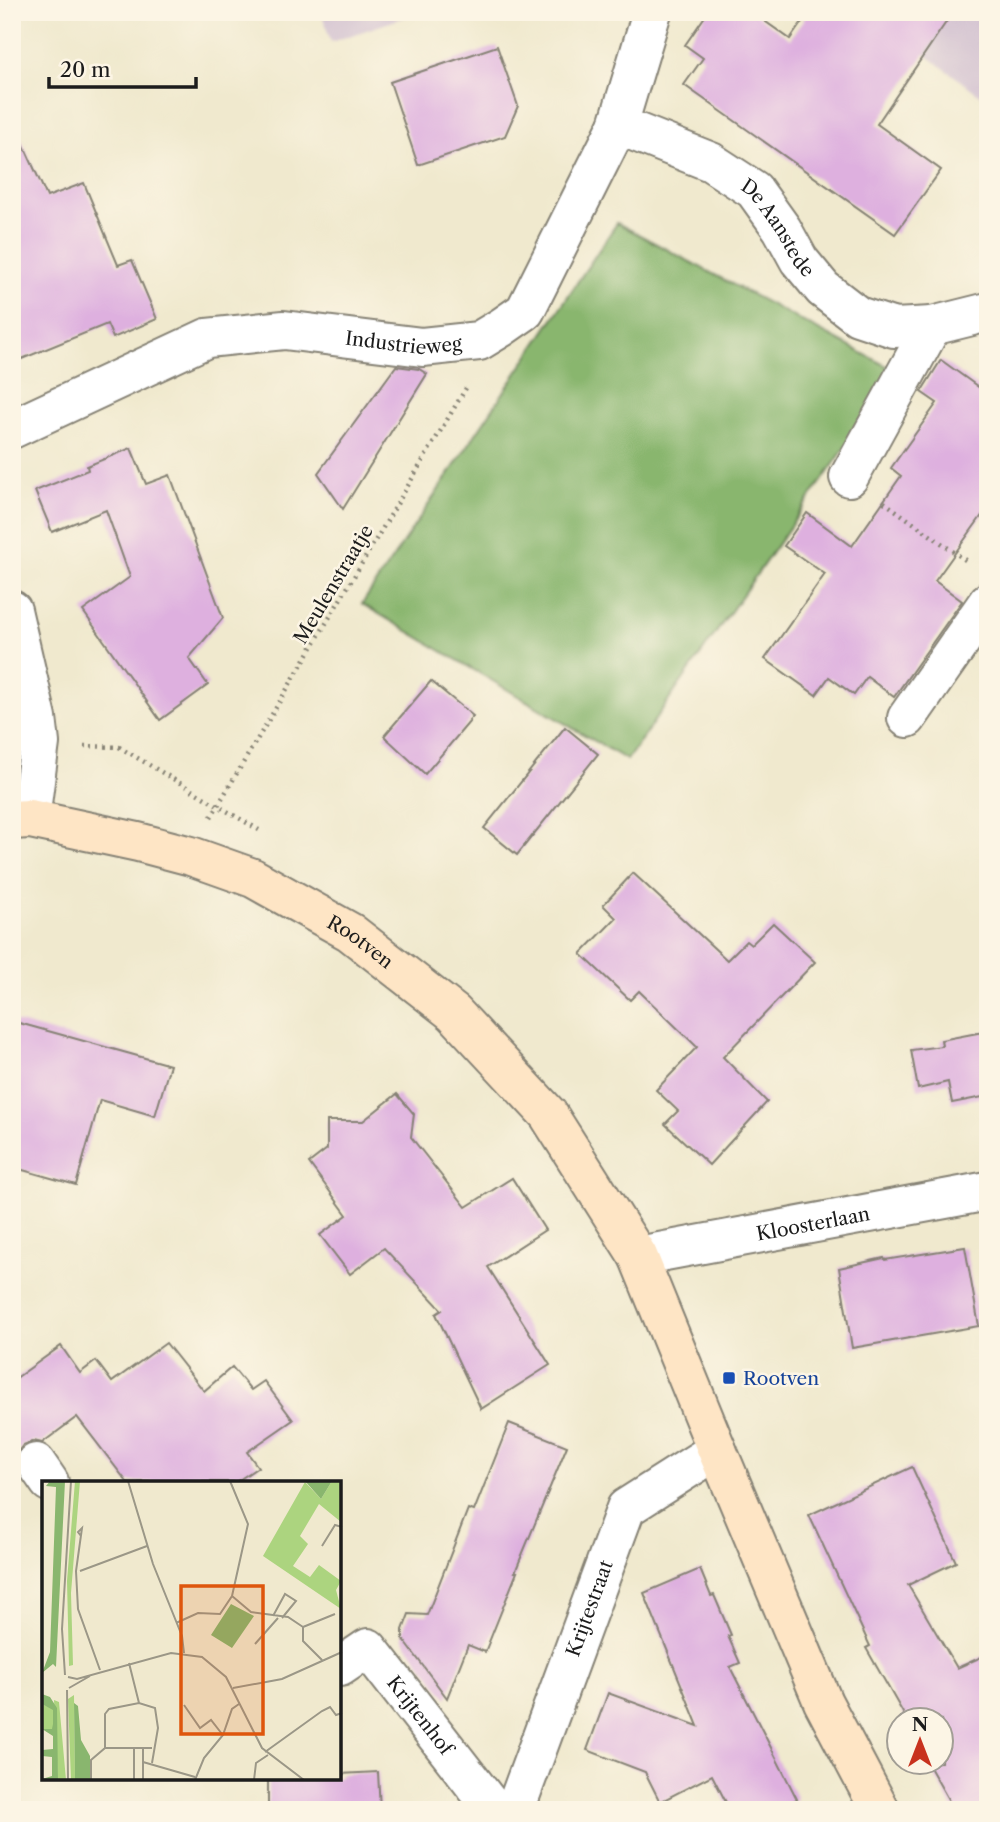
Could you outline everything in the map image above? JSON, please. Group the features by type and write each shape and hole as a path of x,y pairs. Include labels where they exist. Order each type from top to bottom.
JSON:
{"street":[{"name":"Industrieweg","path":"12,429 207,338 284,330 422,346 479,341 502,327 525,310 618,125 652,12"},
{"name":"De Aanstede","path":"618,125 712,162 754,190 782,229 799,260 823,289 858,316 894,328 932,326 988,312"},
{"path":"849,477 932,326"},
{"path":"907,718 982,585"},
{"path":"12,610 37,718 40,743 21,820"},
{"name":"Rootven","path":"21,820 138,842 191,856 253,878 350,932 454,1013 548,1114 638,1256 823,1702 880,1810"},
{"name":"Kloosterlaan","path":"638,1256 988,1191"},
{"name":"Krijtestraat","path":"515,1810 626,1508 717,1450"},
{"name":"Krijtenhof","path":"341,1666 368,1647 494,1810"}],"path":[{"name":"Meulenstraatje","path":"191,856 218,805 467,387"},
{"path":"849,477 982,585"}],"shaded area":[{"path":"321,12 420,12 331,42"},
{"path":"868,12 988,12 988,101"}],"green space":[{"path":"617,223 898,372 627,760 362,604"}],"building":[{"path":"708,12 752,12 790,39 809,12 953,12 877,124 941,170 895,234 684,85 703,58 685,45"},
{"path":"497,46 518,106 505,136 418,165 390,82"},
{"path":"12,119 47,197 84,183 118,265 132,260 157,319 113,338 107,324 12,363"},
{"path":"941,360 988,394 988,507 935,581 962,601 894,697 867,677 854,695 829,677 816,695 765,659 825,574 784,546 807,513 852,546 901,476 891,468 937,403 921,392"},
{"path":"396,366 419,369 427,374 343,509 318,473"},
{"path":"131,448 146,484 170,475 223,618 189,658 208,685 160,720 83,611 130,577 106,510 52,532 35,491 88,470 87,466"},
{"path":"431,681 473,716 425,774 384,736"},
{"path":"565,727 598,754 517,855 484,828"},
{"path":"633,873 727,960 746,941 751,945 773,923 815,962 723,1057 767,1102 709,1165 665,1124 678,1111 656,1090 697,1047 639,991 630,1000 581,954 616,918 603,905"},
{"path":"12,1021 170,1065 155,1116 100,1100 76,1185 12,1167"},
{"path":"988,1031 988,1096 952,1103 948,1082 918,1089 911,1050 942,1046 941,1040"},
{"path":"397,1094 414,1114 411,1137 466,1207 512,1178 545,1230 488,1267 550,1365 481,1409 436,1314 442,1310 384,1248 350,1274 320,1235 347,1215 309,1163 327,1149 327,1121 363,1121"},
{"path":"965,1247 979,1326 852,1348 839,1268 884,1258 885,1260"},
{"path":"166,1343 204,1391 232,1367 251,1390 264,1381 293,1420 247,1452 258,1467 237,1481 126,1481 77,1417 42,1443 34,1441 23,1445 12,1465 12,1381 61,1346 80,1373 96,1361 112,1382"},
{"path":"509,1423 567,1446 485,1652 468,1645 447,1698 403,1639 403,1630 409,1614 427,1615 468,1509 474,1511"},
{"path":"912,1467 956,1562 908,1585 957,1668 988,1654 988,1810 954,1810 935,1776 954,1776 954,1706 899,1706 866,1648 870,1646 809,1515"},
{"path":"700,1569 711,1596 714,1595 740,1663 730,1667 797,1799 777,1810 730,1810 712,1775 660,1802 645,1772 587,1750 608,1693 698,1726 644,1593"},
{"path":"378,1772 380,1810 268,1810 268,1780 341,1780 341,1774"}],"place":[{"name":"Rootven","path":"729,1378"}]}
